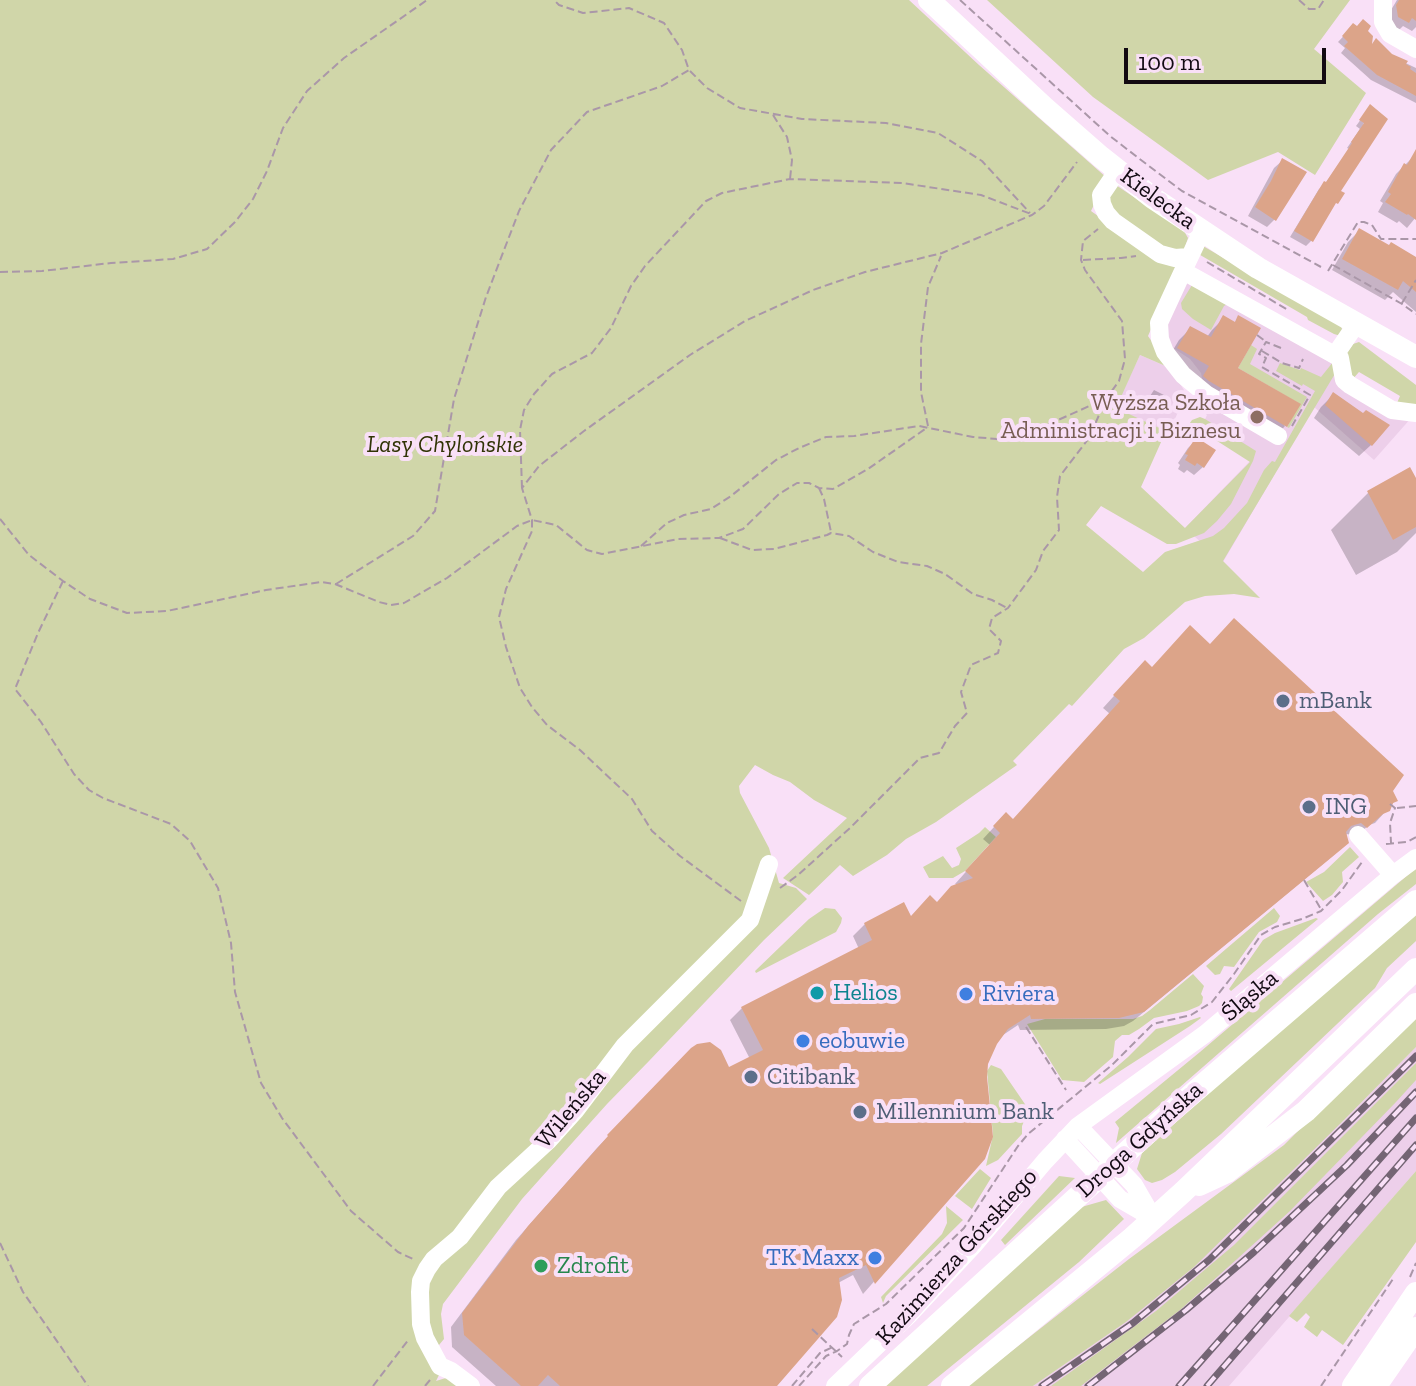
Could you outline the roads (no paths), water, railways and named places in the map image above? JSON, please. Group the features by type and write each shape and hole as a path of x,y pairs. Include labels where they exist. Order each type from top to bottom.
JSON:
{"main road":[{"name":"Kielecka","path":"929,0 1056,118 1153,198 1258,268 1416,357"},
{"name":"Droga Gdyńska","path":"870,1386 1163,1119 1416,901"},
{"path":"952,1386 1132,1238 1416,969"},
{"path":"1183,1192 1227,1172 1283,1130 1416,1004"},
{"path":"1353,1386 1416,1293"},
{"path":"1376,1386 1416,1328"}],"street":[{"path":"1383,0 1383,22 1390,34 1416,49"},
{"path":"1118,170 1101,195 1106,213 1113,221 1160,254 1188,260 1340,358 1344,380 1350,385 1392,410 1416,413"},
{"path":"1202,231 1159,323 1165,352 1183,375 1206,394 1284,432"},
{"path":"1335,355 1357,323"},
{"path":"1358,835 1393,875"},
{"name":"Śląska","path":"1071,1133 1205,1034 1416,858"},
{"name":"Wileńska","path":"471,1386 440,1366 425,1338 421,1324 420,1292 427,1269 460,1237 498,1187 575,1111 625,1045 750,920 769,864"},
{"path":"1071,1133 1089,1151 1134,1185 1153,1218"},
{"name":"Kazimierza Górskiego","path":"835,1386 910,1314 1071,1133"},
{"path":"1089,1151 1120,1199 1153,1218"}],"railway":[{"path":"1042,1386 1133,1323 1209,1260 1416,1056"},
{"path":"1088,1386 1186,1310 1254,1252 1347,1165 1416,1092"},
{"path":"1179,1386 1416,1118"},
{"path":"1207,1386 1416,1145"}],"place":[{"name":"Wyższa Szkoła Administracji i Biznesu","path":"1257,417"},
{"name":"mBank","path":"1283,701"},
{"name":"ING","path":"1309,807"},
{"name":"Helios","path":"817,993"},
{"name":"Riviera","path":"966,994"},
{"name":"eobuwie","path":"803,1041"},
{"name":"Citibank","path":"751,1077"},
{"name":"Millennium Bank","path":"860,1112"},
{"name":"TK Maxx","path":"875,1258"},
{"name":"Zdrofit","path":"541,1266"}],"park label":[{"name":"Lasy Chylońskie","path":"445,445"}]}
